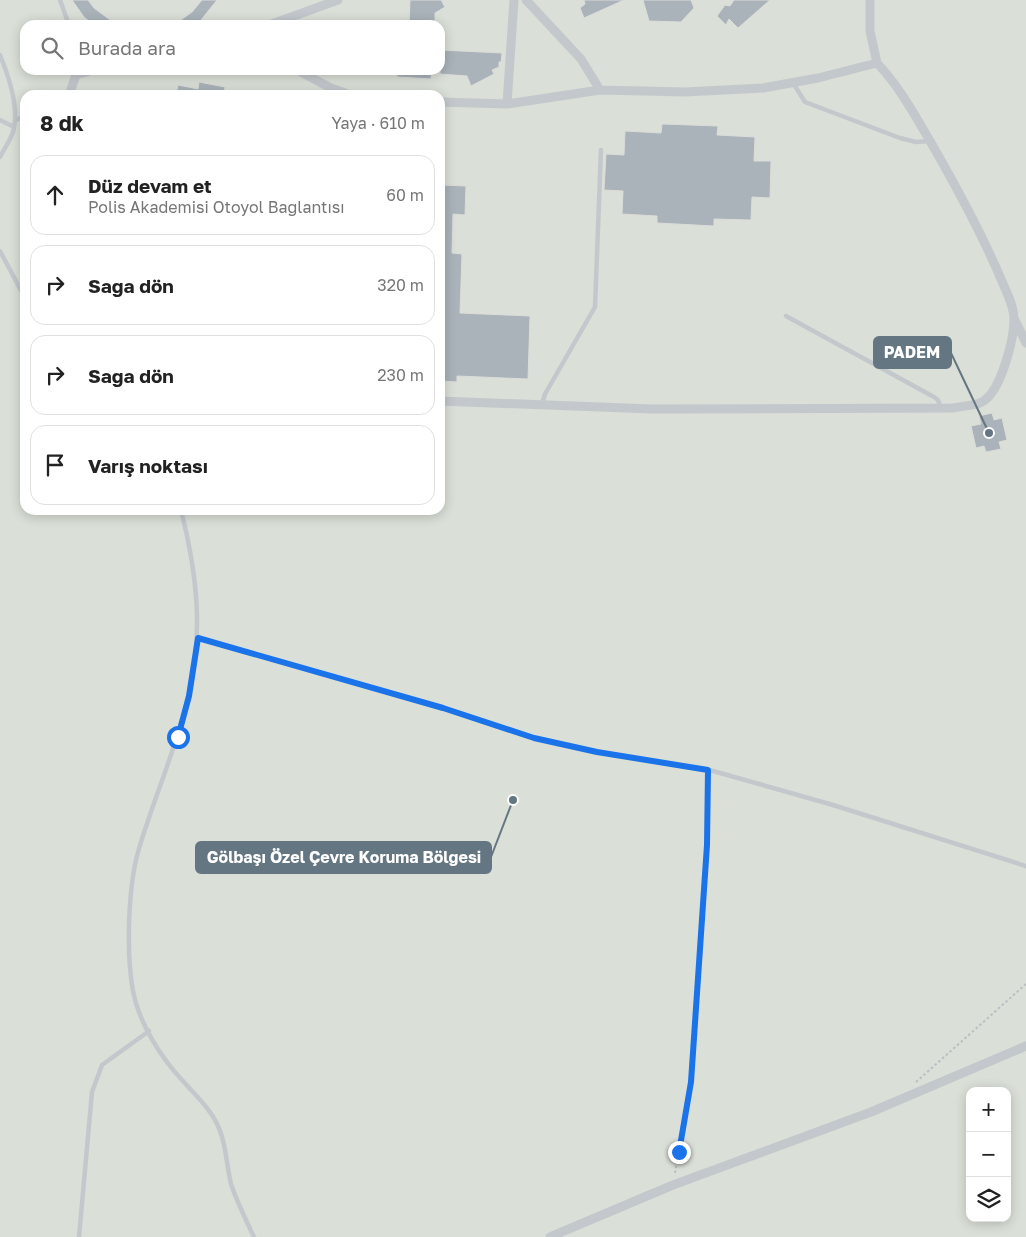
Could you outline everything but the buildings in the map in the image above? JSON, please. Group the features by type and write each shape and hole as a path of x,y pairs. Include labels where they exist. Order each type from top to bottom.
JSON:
{"street":[{"path":"283,20 338,0"},
{"path":"508,104 514,0"},
{"path":"526,0 580,59 600,90"},
{"path":"870,0 870,31 877,63 903,95 987,246 1014,318 1026,343"},
{"path":"445,102 508,104 600,90 726,90 793,83 877,63"},
{"path":"71,90 75,75"},
{"path":"306,75 337,90"},
{"path":"445,401 652,409 941,408 981,403 990,396 997,385 1005,362 1014,318"},
{"path":"550,1237 673,1185 871,1112 1026,1046"}],"lane":[{"path":"60,0 67,20"},
{"path":"0,55 7,73 15,120 14,127 0,157"},
{"path":"793,83 805,102 900,138 916,142 930,141"},
{"path":"15,120 20,118"},
{"path":"0,120 14,127"},
{"path":"542,404 545,394 595,307 600,150"},
{"path":"0,251 20,289"},
{"path":"786,316 934,397 938,400 941,408"},
{"path":"182,515 195,580 198,638 189,696 178,737 143,837 135,870 131,899 131,974 138,1008 149,1031 168,1062 215,1121 224,1148 231,1183 254,1237"},
{"path":"198,638 443,708 534,738 597,752 708,770 833,805 1026,866"},
{"path":"79,1237 92,1092 102,1065 149,1031"}],"path":[{"path":"673,1185 691,1082 707,845 708,770"},
{"path":"913,1085 1026,984"}],"shaded area":[{"path":"0,0 1026,0 1026,1237 0,1237"}],"place":[{"name":"PADEM","path":"989,433"},
{"name":"Gölbaşı Özel Çevre Koruma Bölgesi","path":"513,800"}],"route":[{"path":"178,737 189,696 198,638 443,708 534,738 597,752 693,766 708,770 706,876 698,962 691,1082 679,1152"}]}
